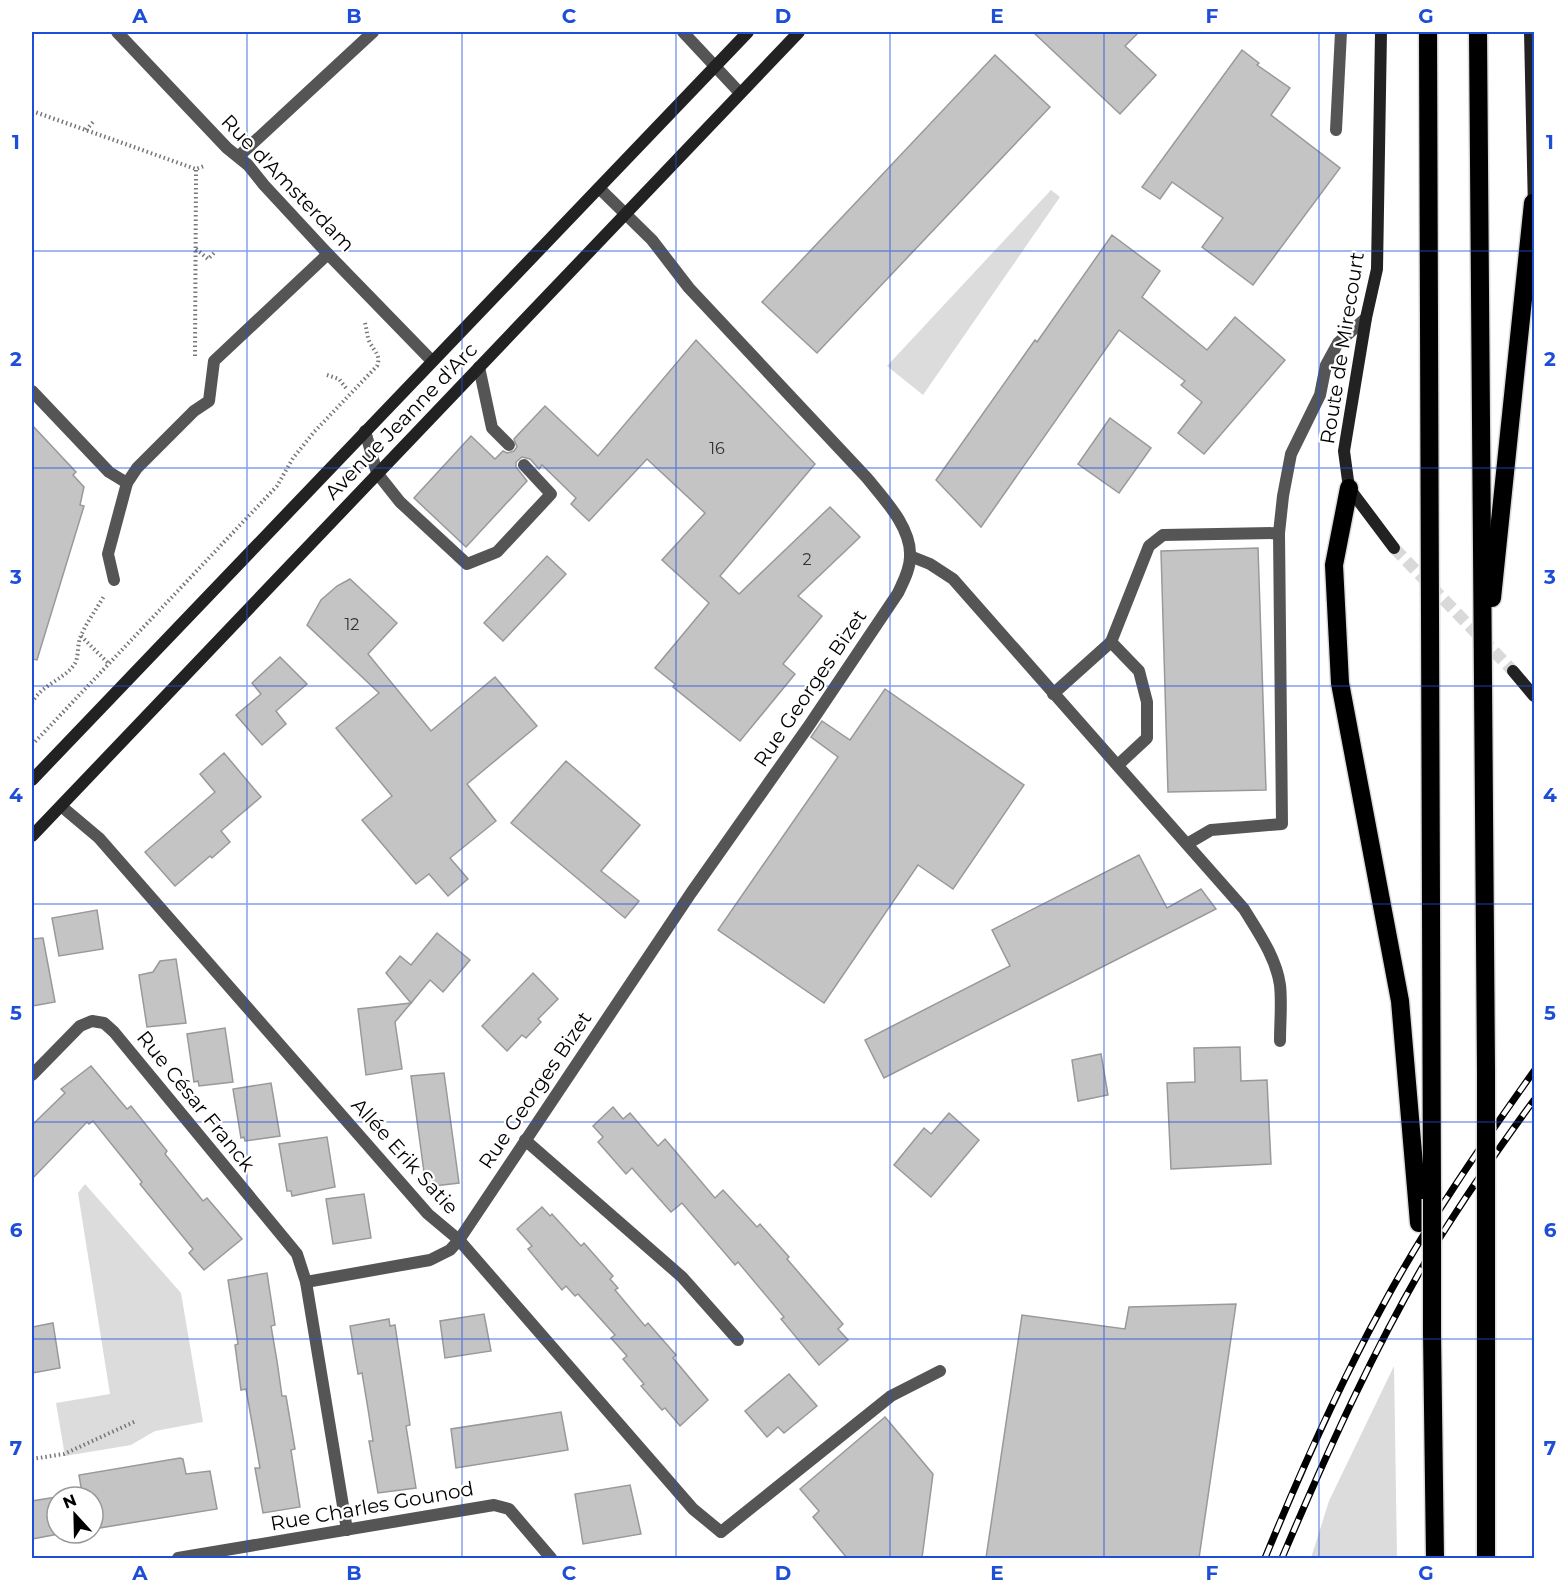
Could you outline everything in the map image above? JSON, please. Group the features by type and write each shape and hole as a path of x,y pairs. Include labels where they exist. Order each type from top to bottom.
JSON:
{"highway":[{"path":"1428,32 1432,1333 1435,1558"},
{"path":"1478,32 1486,1070 1486,1558"},
{"path":"1482,689 1534,208"},
{"path":"1349,488 1334,565 1340,683 1400,1001 1419,1223 1432,1333"}],"main road":[{"name":"Avenue Jeanne d'Arc","path":"32,780 748,32"},
{"name":"Avenue Jeanne d'Arc","path":"32,836 799,32"},
{"name":"Route de Mirecourt","path":"1381,32 1377,269 1366,318 1344,451 1349,488 1394,548"},
{"path":"1530,32 1534,208"},
{"path":"1513,671 1534,696"}],"street":[{"name":"Rue d'Amsterdam","path":"117,32 227,148 239,156 328,254 432,361"},
{"path":"239,156 373,32"},
{"path":"682,32 740,93"},
{"path":"1336,130 1341,32"},
{"path":"599,188 660,249 689,288 867,478 885,500 901,526 910,556 930,564 953,579 1244,909 1267,948 1280,985 1280,1041"},
{"path":"114,580 108,554 127,483 137,468 194,411 209,401 214,361 328,254"},
{"path":"1187,844 1211,830 1282,824 1279,533 1291,454 1320,395 1326,365 1338,343 1366,318"},
{"path":"479,367 492,428 509,445"},
{"path":"32,391 109,472 127,483"},
{"path":"365,431 378,473 400,502 467,564 497,552 551,494 524,465"},
{"path":"1053,694 1111,642 1149,546 1163,535 1279,533"},
{"name":"Rue Georges Bizet","path":"459,1240 691,894 898,593 907,574 910,556"},
{"path":"1111,642 1139,670 1147,702 1147,738 1118,765"},
{"name":"Allée Erik Satie","path":"61,806 99,838 428,1214 459,1240 693,1509 721,1532 891,1396 940,1371"},
{"name":"Rue César Franck","path":"32,1075 80,1026 92,1021 104,1023 114,1032 297,1254 306,1282 347,1530"},
{"path":"525,1140 682,1277 738,1340"},
{"path":"306,1282 430,1260 450,1250 459,1240"},
{"name":"Rue Charles Gounod","path":"178,1558 494,1505 509,1509 551,1558"}],"path":[{"path":"32,111 196,169 204,166"},
{"path":"85,130 93,122"},
{"path":"196,169 193,351 196,359 214,361"},
{"path":"195,249 208,259 215,252"},
{"path":"32,745 277,486 293,458 314,432 372,372 380,360 367,333"},
{"path":"327,375 339,379 346,388"},
{"path":"32,703 35,697 54,680 70,670 76,662 81,636 114,580"},
{"path":"81,636 109,664"},
{"path":"32,1459 64,1454 136,1421"}],"shaded area":[{"path":"1051,190 1060,197 923,395 887,366"},
{"path":"85,1184 181,1293 203,1422 155,1431 131,1445 65,1456 56,1403 110,1394 78,1193"},
{"path":"1394,1366 1397,1558 1311,1558 1329,1501"}],"building":[{"path":"1033,32 1139,32 1125,46 1156,75 1120,114"},
{"path":"1242,50 1259,63 1257,65 1290,88 1271,115 1340,168 1253,285 1202,247 1223,218 1172,182 1160,199 1142,187"},
{"path":"995,55 1050,107 817,353 762,302"},
{"path":"1112,235 1160,271 1142,297 1207,350 1235,317 1285,360 1204,454 1178,433 1202,402 1181,385 1185,381 1119,330 981,527 936,480"},
{"path":"696,340 815,464 720,576 739,594 830,507 860,537 798,596 822,616 783,664 795,674 740,741 673,687 675,684 655,668 709,603 662,560 705,513 647,459 589,521 571,504 576,498 542,465 539,469 530,459 522,457 516,462 516,467 527,481 466,547 414,498 471,436 495,459 503,451 507,453 514,451 517,447 514,439 545,406 598,456"},
{"path":"1110,418 1151,448 1119,493 1078,464"},
{"path":"32,425 76,472 73,475 84,487 80,505 84,506 37,660 32,659"},
{"path":"1258,548 1266,790 1168,792 1161,551"},
{"path":"547,556 566,574 503,641 484,623"},
{"path":"350,579 397,623 368,654 431,731 495,677 537,726 467,784 496,821 450,858 468,879 448,896 429,874 416,884 362,820 392,796 336,728 379,693 307,625 321,600 337,586"},
{"path":"280,657 307,684 276,711 286,724 262,745 236,715 261,694 252,683"},
{"path":"885,689 1024,785 953,889 918,865 824,1003 718,930 838,757 811,737 822,721 850,740"},
{"path":"224,753 261,797 221,831 230,842 175,886 145,852 215,792 200,774"},
{"path":"566,761 640,825 601,871 639,901 625,918 511,823"},
{"path":"1139,855 1167,908 1201,889 1216,909 884,1078 865,1040 1010,966 992,930"},
{"path":"97,910 103,949 59,956 52,918"},
{"path":"437,933 470,960 443,992 430,980 411,1003 386,973 400,956 411,965"},
{"path":"43,938 55,1002 32,1006 32,939"},
{"path":"176,959 186,1023 147,1027 139,975 153,972 160,961"},
{"path":"533,973 558,999 538,1019 541,1022 526,1038 522,1035 507,1051 482,1026"},
{"path":"411,1003 395,1022 402,1069 366,1075 358,1009"},
{"path":"225,1028 233,1082 199,1086 198,1081 194,1082 187,1034"},
{"path":"1240,1047 1241,1081 1267,1080 1271,1164 1171,1169 1167,1083 1195,1082 1194,1048"},
{"path":"1101,1054 1108,1095 1078,1101 1072,1060"},
{"path":"91,1066 127,1109 131,1106 167,1151 165,1154 203,1201 207,1198 242,1239 204,1270 189,1253 193,1249 93,1121 89,1124 87,1122 32,1179 32,1125 65,1093 61,1089"},
{"path":"444,1073 459,1183 426,1187 411,1076"},
{"path":"271,1083 280,1136 245,1141 244,1137 241,1138 233,1089"},
{"path":"613,1107 623,1119 630,1113 658,1146 665,1139 715,1198 723,1190 757,1227 760,1224 843,1324 838,1329 848,1340 819,1365 781,1319 784,1317 738,1262 735,1265 682,1203 671,1212 632,1168 626,1174 598,1142 603,1137 593,1126"},
{"path":"949,1113 979,1140 931,1197 894,1165 924,1128 931,1134"},
{"path":"327,1137 335,1187 292,1196 291,1191 287,1191 279,1144"},
{"path":"364,1194 371,1238 333,1244 326,1199"},
{"path":"542,1207 550,1216 552,1214 581,1246 584,1243 613,1276 610,1279 618,1288 615,1290 645,1326 648,1323 676,1355 673,1358 708,1400 680,1426 665,1408 662,1410 641,1386 644,1384 623,1359 627,1356 611,1338 615,1335 578,1294 575,1296 566,1286 562,1290 528,1249 532,1246 517,1229"},
{"path":"267,1273 275,1325 271,1326 282,1396 286,1396 295,1449 291,1450 300,1507 263,1513 255,1468 260,1468 246,1389 241,1390 235,1345 238,1344 228,1280"},
{"path":"1236,1304 1199,1558 986,1558 1022,1315 1125,1329 1129,1307"},
{"path":"484,1314 491,1351 445,1358 440,1321"},
{"path":"389,1319 390,1326 395,1325 410,1425 406,1426 416,1488 378,1493 369,1441 373,1441 362,1373 358,1374 350,1326"},
{"path":"53,1323 60,1368 32,1373 32,1327"},
{"path":"789,1374 817,1406 784,1433 778,1427 767,1437 745,1411"},
{"path":"561,1412 568,1450 456,1468 451,1429"},
{"path":"885,1417 933,1474 922,1558 847,1558 813,1517 819,1511 800,1489"},
{"path":"180,1458 183,1459 186,1474 210,1471 217,1509 105,1527 105,1485 81,1485 79,1475"},
{"path":"630,1485 641,1534 583,1544 575,1494"},
{"path":"45,1499 45,1537 32,1539 32,1501"}],"tunnel":[{"path":"1394,548 1513,671"}],"railway":[{"path":"1265,1558 1320,1431 1399,1276 1435,1216 1534,1071"},
{"path":"1282,1558 1374,1356 1416,1278 1485,1168 1534,1100"}]}
